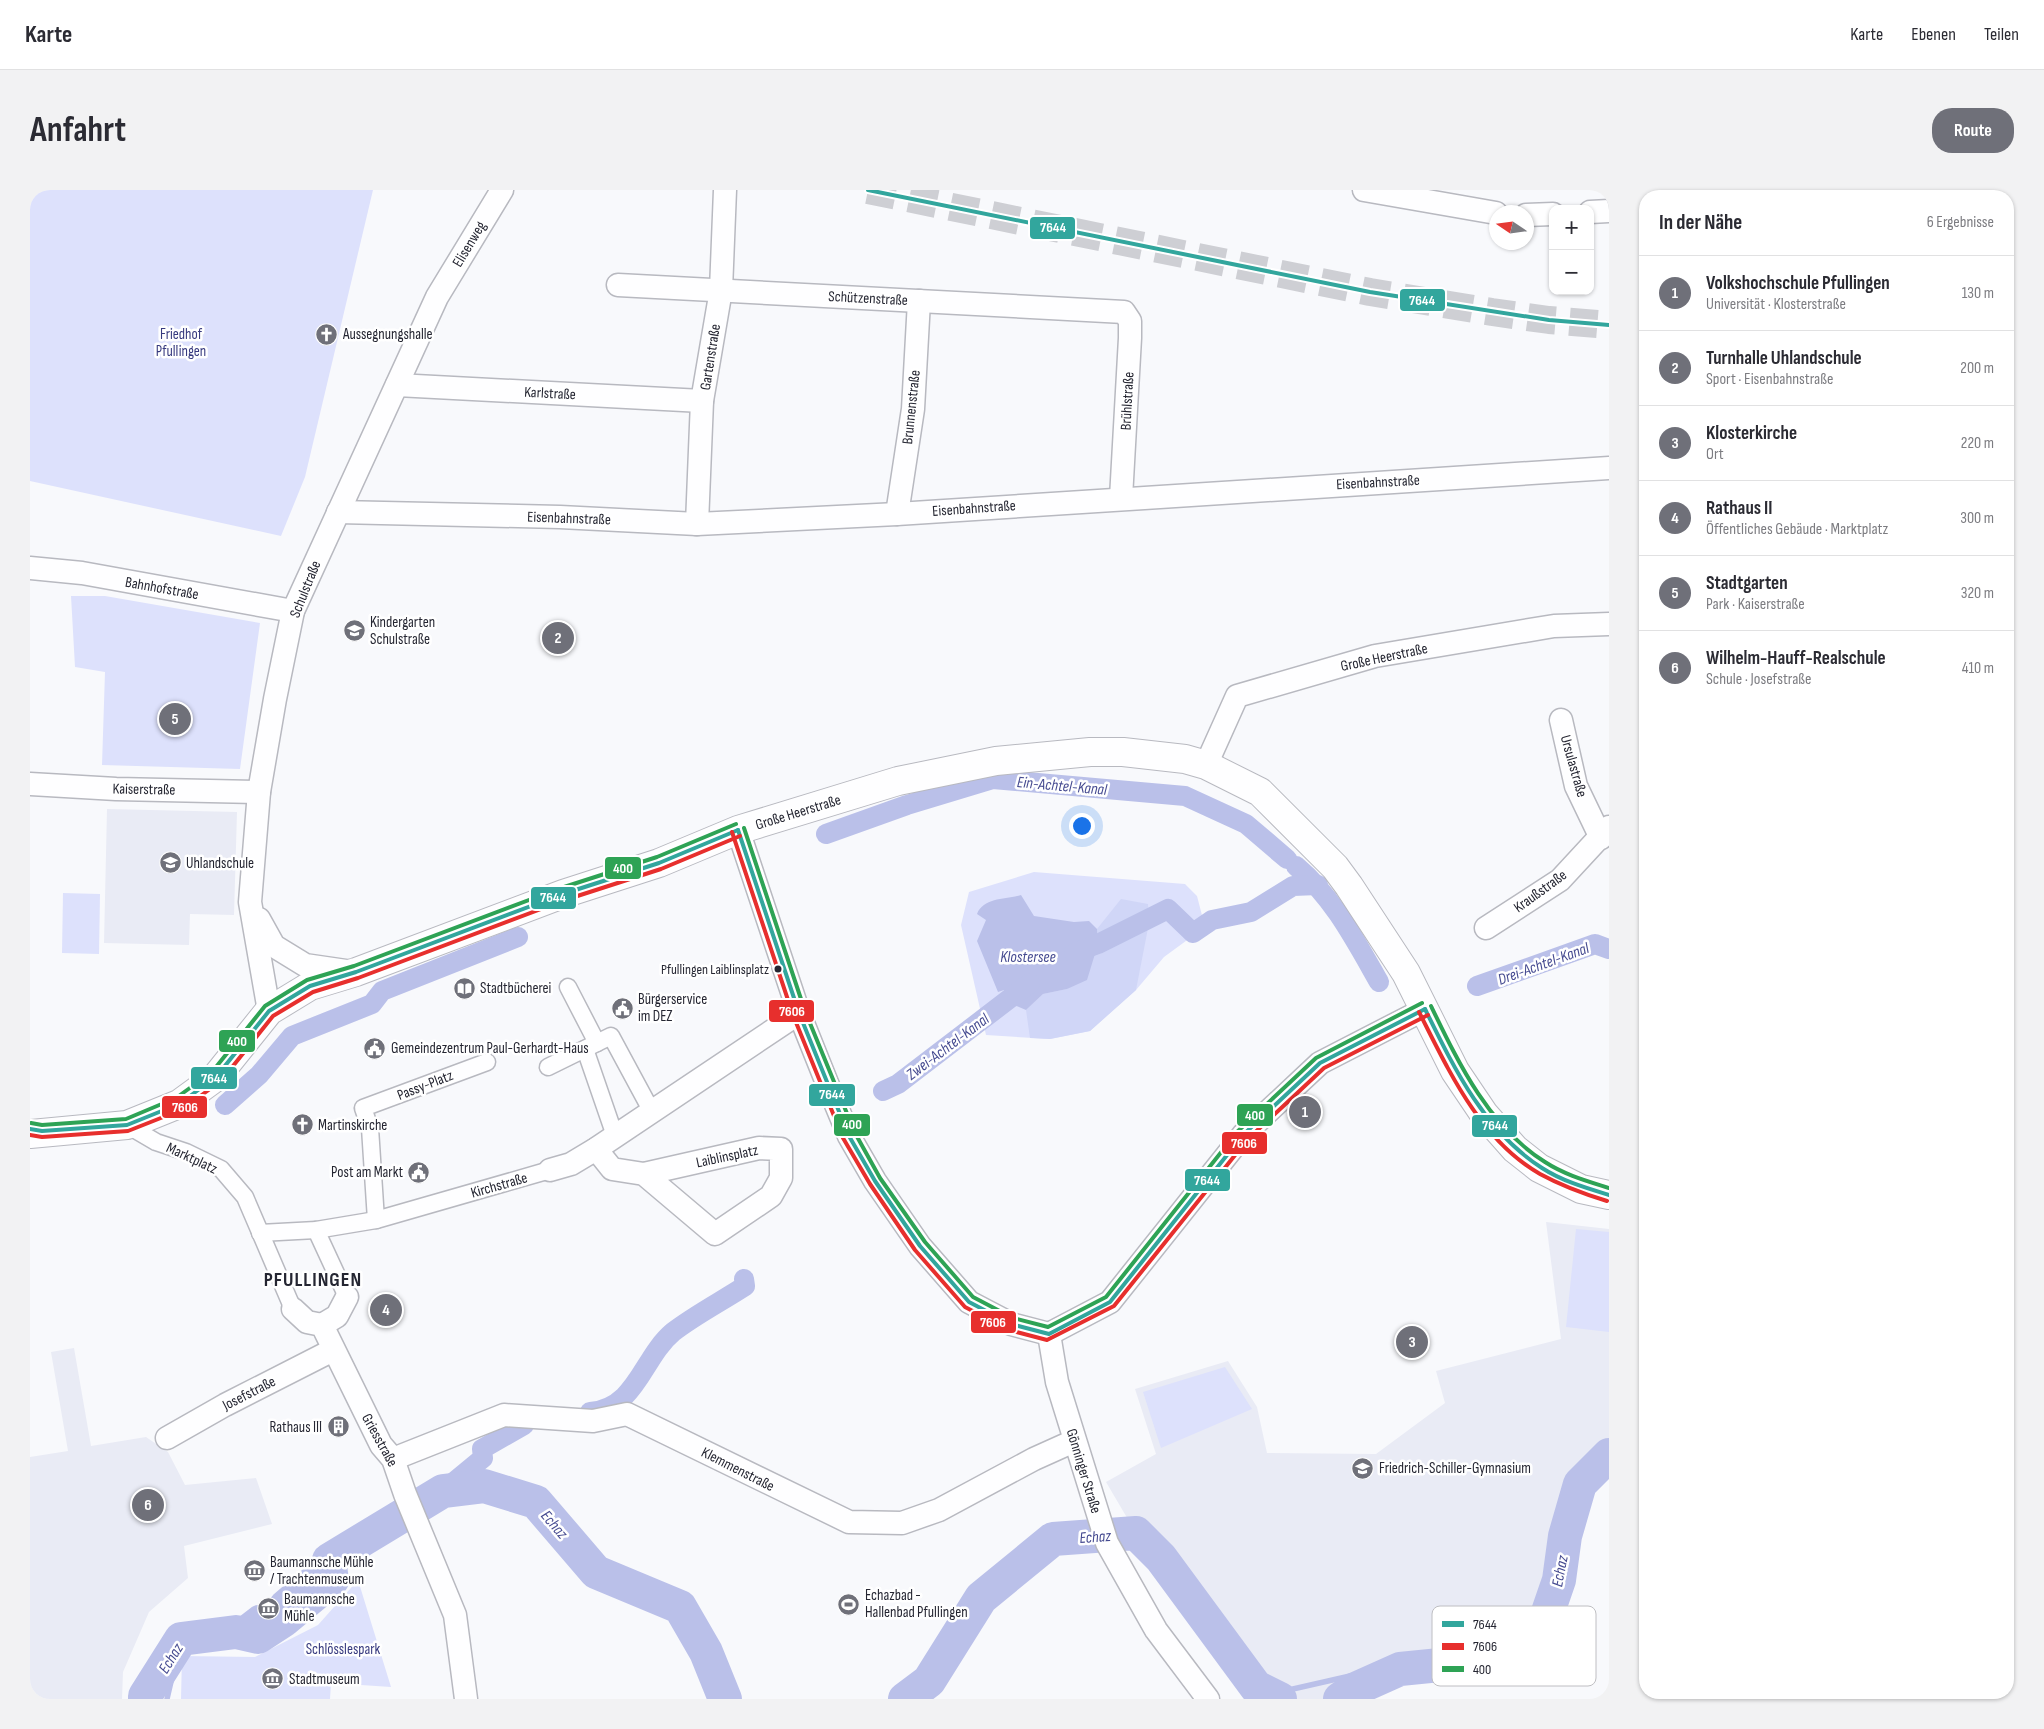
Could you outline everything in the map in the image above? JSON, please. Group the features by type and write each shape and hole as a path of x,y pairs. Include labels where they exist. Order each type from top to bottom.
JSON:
{"main road":[{"name":"Große Heerstraße","path":"34,1131 127,1125 178,1104 216,1077 269,1011 310,986 356,972 563,894 659,863 738,830 898,781 996,761 1098,752 1185,759 1206,765 1260,792 1335,867 1406,973 1455,1071 1484,1114 1515,1149 1539,1168 1581,1188 1609,1195"}],"street":[{"name":"Elisenweg","path":"437,297 502,190"},
{"name":"Gartenstraße","path":"697,524 702,402 721,290 725,190"},
{"path":"1364,190 1489,213"},
{"path":"1594,212 1609,211"},
{"path":"1534,215 1549,214"},
{"name":"Schützenstraße","path":"618,285 1118,310"},
{"name":"Schulstraße","path":"269,1011 250,902 259,792 293,611 437,297"},
{"name":"Brunnenstraße","path":"897,514 913,410 919,301"},
{"name":"Brühlstraße","path":"1118,310 1128,316 1130,325 1121,498"},
{"name":"Karlstraße","path":"397,385 702,402"},
{"name":"Eisenbahnstraße","path":"338,512 560,517 697,524 897,514 1121,498 1609,468"},
{"name":"Bahnhofstraße","path":"30,568 82,573 293,611"},
{"name":"Große Heerstraße","path":"1206,765 1237,696 1375,656 1554,626 1609,624"},
{"name":"Ursulastraße","path":"1561,720 1576,786 1605,833"},
{"name":"Kaiserstraße","path":"30,784 116,789 259,792"},
{"path":"738,830 799,1013 849,1136 875,1181 920,1246 969,1302 1011,1324 1049,1334 1110,1302 1242,1135 1320,1063 1425,1009"},
{"name":"Kraußstraße","path":"1486,928 1560,880 1605,833"},
{"path":"250,902 274,946 305,965 356,972"},
{"path":"568,987 591,1046 615,1136"},
{"name":"Kirchstraße","path":"376,1220 571,1164 799,1013"},
{"path":"548,1067 611,1036 652,1112"},
{"name":"Passy-Platz","path":"376,1220 370,1128 363,1108 487,1062"},
{"name":"Marktplatz","path":"127,1125 156,1142 186,1152 220,1169 245,1197 260,1233"},
{"name":"Laiblinsplatz","path":"596,1149 612,1169 644,1174 759,1148 781,1149 781,1178 771,1196 715,1234 644,1174"},
{"path":"316,1230 347,1297 337,1316 322,1326 307,1322 293,1309 260,1233 316,1230 376,1220"},
{"name":"Griesstraße","path":"322,1326 381,1445 393,1459 405,1494 455,1615 466,1699"},
{"name":"Gönninger Straße","path":"1049,1334 1057,1382 1074,1441 1108,1543 1156,1630 1208,1699"},
{"name":"Josefstraße","path":"168,1438 225,1405 333,1350"},
{"name":"Klemmenstraße","path":"393,1459 504,1415 593,1421 627,1414 849,1522 902,1523 939,1510 1034,1459 1074,1441"}],"shaded area":[{"name":"Uhlandschule","path":"107,809 237,812 234,915 190,914 189,945 104,943"},
{"path":"1121,899 1148,904 1149,923 1136,990 1090,1031 1050,1039 1030,1038 1026,1010 1043,994 1067,989 1098,944 1097,929"},
{"name":"Friedrich-Schiller-Gymnasium","path":"1546,1222 1609,1229 1609,1455 1579,1484 1565,1536 1559,1580 1550,1606 1432,1606 1432,1666 1400,1669 1353,1690 1340,1699 1280,1699 1256,1687 1161,1558 1136,1533 1106,1482 1156,1454 1135,1389 1228,1361 1257,1407 1267,1453 1376,1454 1445,1403 1436,1371 1561,1339"},
{"path":"74,1348 91,1446 146,1437 168,1452 185,1485 256,1478 272,1524 184,1546 188,1578 149,1612 123,1672 122,1699 30,1699 30,1457 68,1451 51,1352"}],"green space":[{"name":"Friedhof Pfullingen","path":"30,190 373,190 305,477 281,536 30,481"},
{"path":"71,596 105,596 260,623 240,769 102,765 105,672 75,667"},
{"path":"1034,872 1185,884 1197,896 1205,927 1164,957 1136,990 1090,1031 1050,1039 986,1035 961,925 969,892"},
{"path":"63,893 100,894 99,954 62,953"},
{"path":"1576,1229 1609,1232 1609,1332 1566,1327"},
{"path":"1225,1367 1252,1409 1161,1448 1143,1392"},
{"name":"Schlösslespark","path":"358,1580 391,1687 331,1683 330,1699 181,1699 182,1656 255,1657 318,1625"}],"water":[{"name":"Klostersee","path":"1021,895 1034,916 1074,922 1089,921 1097,929 1098,944 1087,980 1067,989 1043,994 1026,1010 1014,1005 1004,990 998,992 977,941 986,920 977,914 980,909 990,902"}],"waterway":[{"name":"Ein-Achtel-Kanal","path":"826,834 907,805 993,779 1185,796 1246,824 1287,859"},
{"name":"Drei-Achtel-Kanal","path":"1296,866 1332,905 1379,982"},
{"name":"Zwei-Achtel-Kanal","path":"1074,953 1098,944 1168,909 1193,933 1212,920 1251,912 1293,886 1318,885"},
{"path":"225,1105 259,1075 292,1036 372,1004 382,991 518,937"},
{"name":"Drei-Achtel-Kanal","path":"1477,986 1595,944 1609,949"},
{"name":"Zwei-Achtel-Kanal","path":"883,1091 898,1084 1030,983"},
{"name":"Zwei-Achtel-Kanal","path":"590,1412 606,1408 629,1392 662,1343 673,1332 745,1286 744,1279"},
{"name":"Zwei-Achtel-Kanal","path":"443,1491 483,1458 482,1449 524,1425"},
{"name":"Echaz","path":"1550,1606 1559,1580 1565,1536 1580,1484 1609,1455"},
{"name":"Echaz","path":"145,1699 145,1696 181,1639 236,1632 258,1637 284,1620 332,1580 329,1560 443,1491 484,1486 536,1502 596,1572 680,1607 706,1652 725,1699"},
{"name":"Echaz","path":"905,1699 929,1681 981,1598 1053,1539 1136,1533 1161,1558 1256,1687 1280,1699"},
{"name":"Echaz","path":"280,1602 329,1560"},
{"name":"Echaz","path":"236,1632 258,1615"},
{"path":"167,1699 181,1639"},
{"name":"Echaz","path":"1340,1699 1353,1690 1400,1669 1432,1666"},
{"path":"1271,1694 1350,1676 1368,1684"}],"tunnel":[{"path":"868,190 1370,292 1549,320 1609,325"}],"transit line":[{"name":"7644","path":"868,190 1370,292 1549,320 1609,325"},
{"name":"400","path":"31,1123 42,1125 126,1119 176,1098 212,1072 265,1006 307,980 354,966 561,888 657,857 736,824"},
{"name":"400","path":"744,828 805,1011 855,1133 880,1178 925,1242 973,1297 1013,1318 1048,1327 1106,1297 1238,1131 1316,1058 1422,1003"},
{"name":"7644","path":"738,830 799,1013 849,1136 875,1181 920,1246 969,1302 1011,1324 1049,1334 1110,1302 1243,1135 1320,1063 1425,1009"},
{"name":"7644","path":"30,1129 42,1131 127,1125 179,1104 216,1077 269,1011 310,986 356,972 563,894 659,863 738,830"},
{"name":"7606","path":"732,832 793,1015 843,1138 870,1184 915,1250 965,1307 1009,1330 1047,1340 1114,1306 1248,1139 1324,1068 1428,1015"},
{"name":"7606","path":"30,1135 42,1137 128,1131 181,1110 221,1081 273,1016 313,992 358,978 565,900 661,869 740,836"},
{"name":"400","path":"1431,1006 1465,1072 1492,1113 1508,1131 1525,1148 1560,1171 1609,1188"},
{"name":"7644","path":"1425,1009 1459,1075 1487,1117 1503,1136 1522,1153 1550,1173 1574,1184 1609,1195"},
{"name":"7606","path":"1419,1012 1468,1102 1500,1143 1519,1160 1540,1174 1573,1189 1607,1201"}],"place":[{"name":"Aussegnungshalle","path":"327,334"},
{"name":"Kindergarten Schulstraße","path":"354,631"},
{"name":"Turnhalle Uhlandschule","path":"558,638"},
{"name":"Stadtgarten","path":"175,719"},
{"name":"Uhlandschule","path":"170,863"},
{"name":"Pfullingen Laiblinsplatz","path":"778,969"},
{"name":"Stadtbücherei","path":"464,988"},
{"name":"Bürgerservice im DEZ","path":"622,1008"},
{"name":"Gemeindezentrum Paul-Gerhardt-Haus","path":"375,1048"},
{"name":"Volkshochschule Pfullingen","path":"1305,1112"},
{"name":"Martinskirche","path":"302,1125"},
{"name":"Post am Markt","path":"419,1172"},
{"name":"Rathaus II","path":"386,1310"},
{"name":"Klosterkirche","path":"1412,1342"},
{"name":"Rathaus III","path":"338,1427"},
{"name":"Friedrich-Schiller-Gymnasium","path":"1363,1468"},
{"name":"Wilhelm-Hauff-Realschule","path":"148,1505"},
{"name":"Baumannsche Mühle / Trachtenmuseum","path":"254,1571"},
{"name":"Echazbad - Hallenbad Pfullingen","path":"849,1604"},
{"name":"Baumannsche Mühle","path":"268,1608"},
{"name":"Stadtmuseum","path":"273,1679"}],"district":[{"name":"PFULLINGEN","path":"313,1279"}]}
